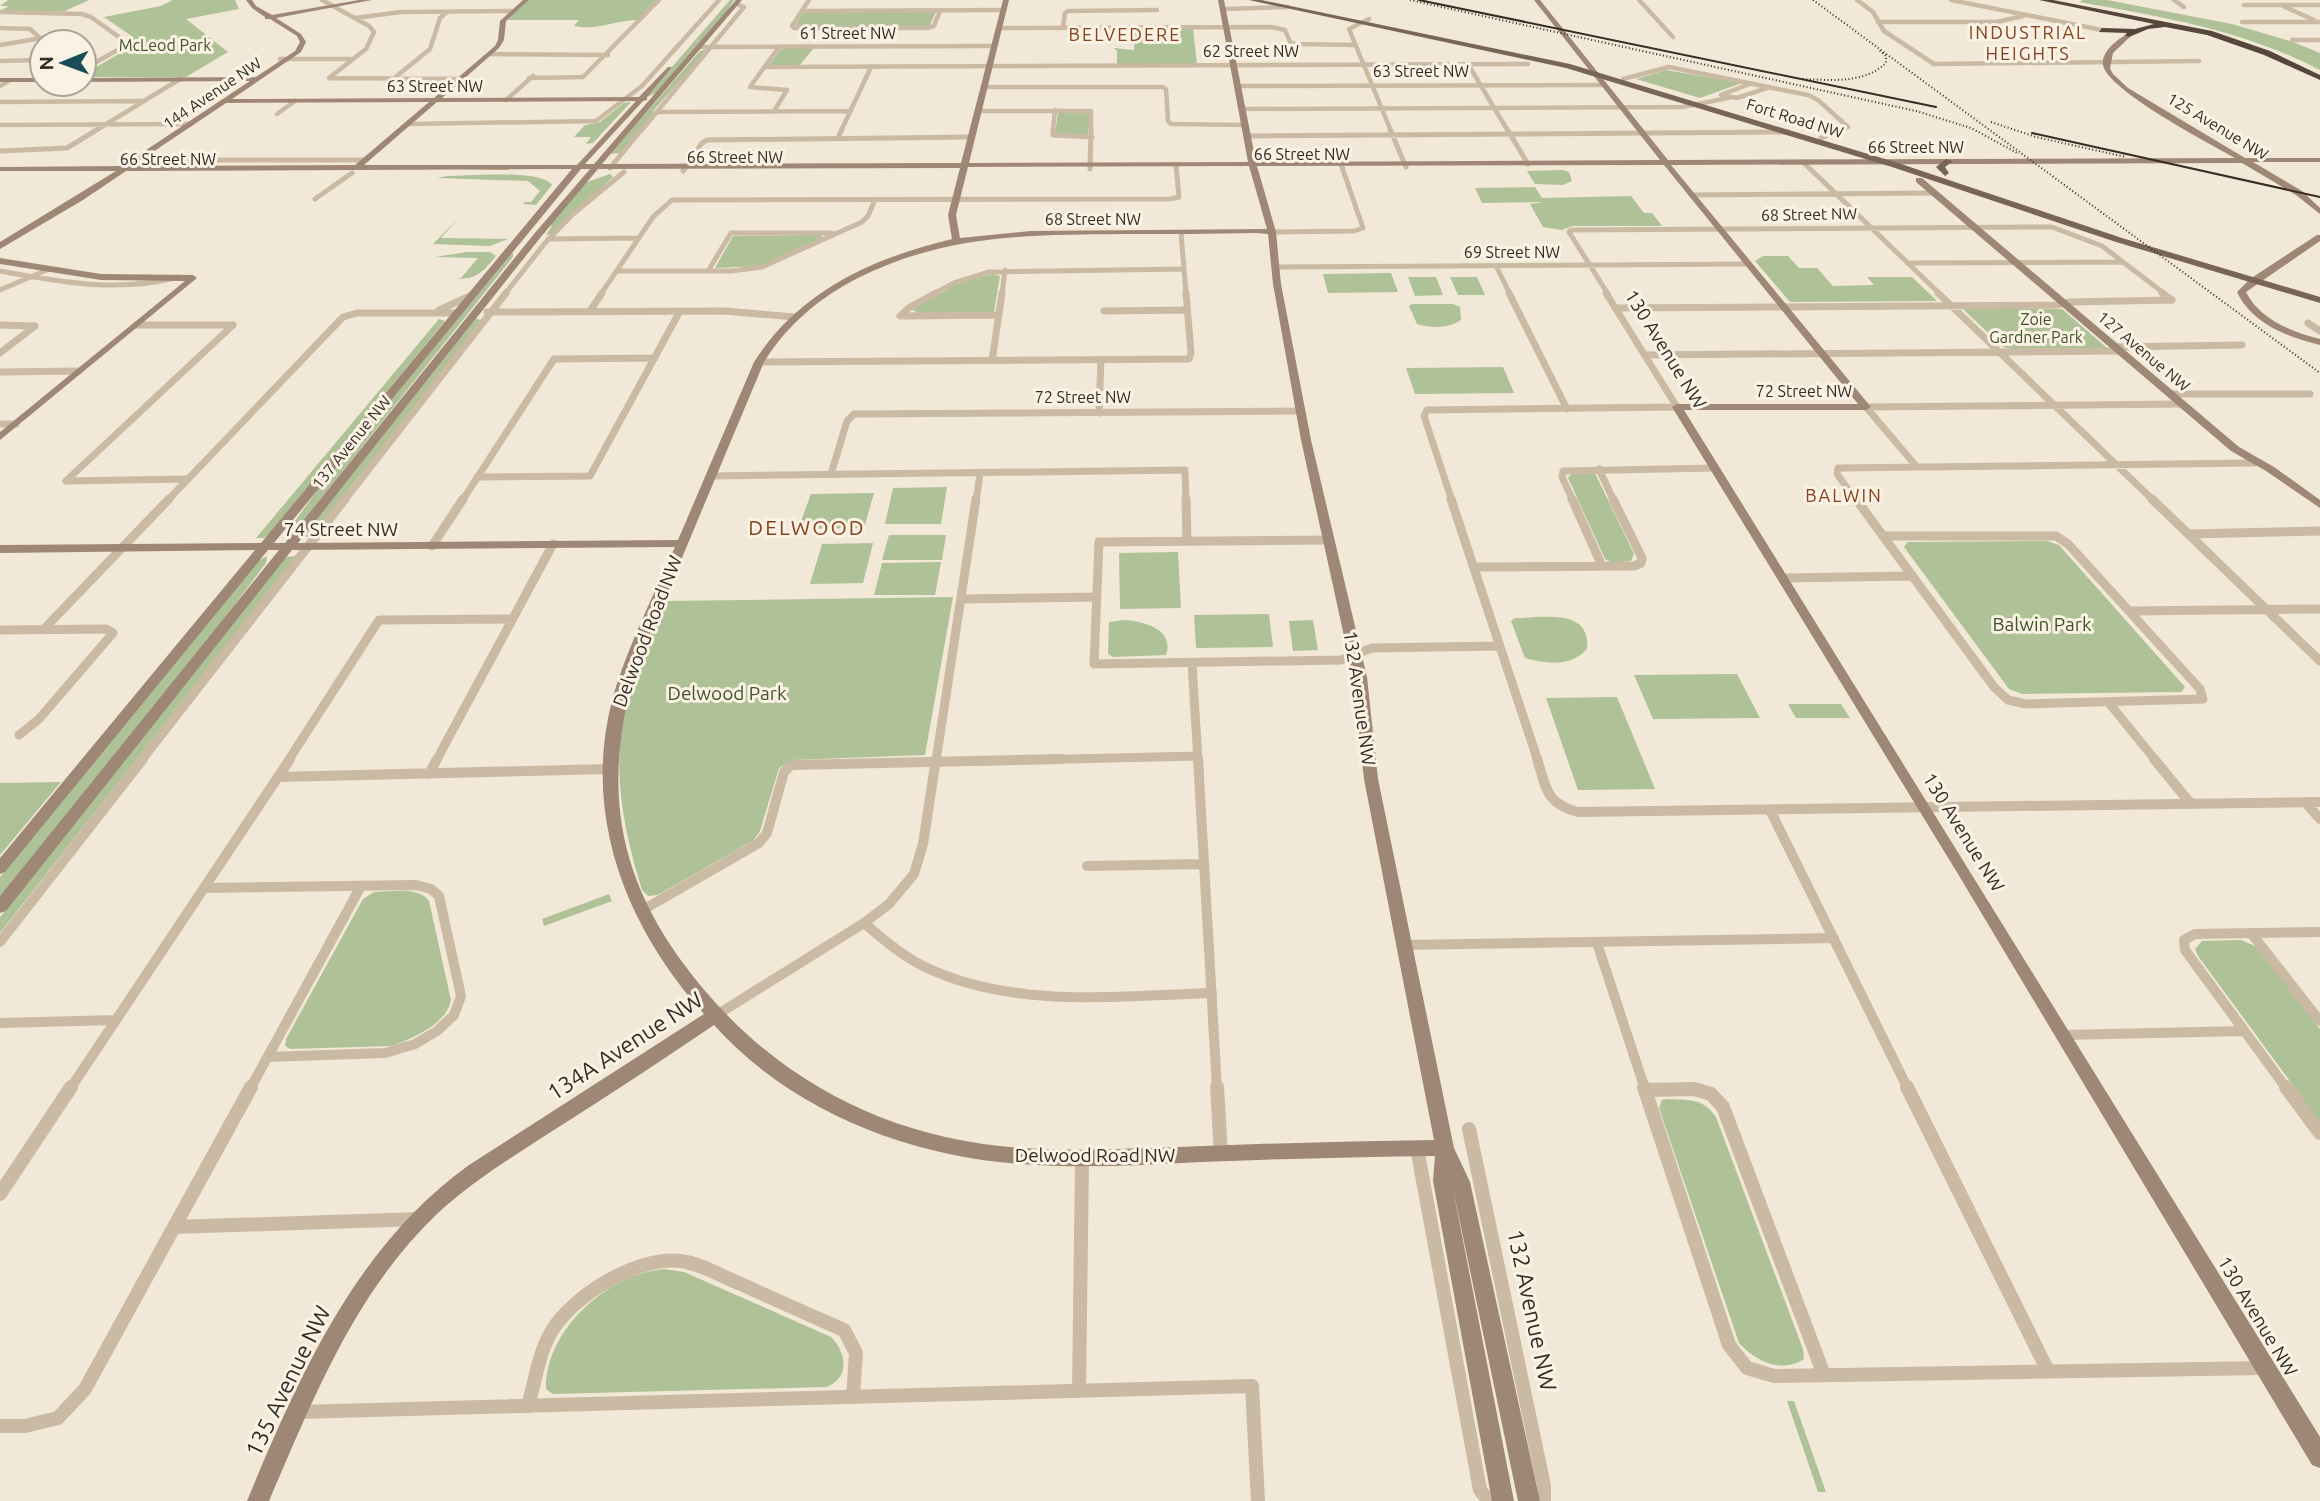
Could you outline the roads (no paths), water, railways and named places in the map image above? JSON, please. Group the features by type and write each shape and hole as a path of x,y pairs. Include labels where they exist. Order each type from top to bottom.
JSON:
{"highway":[{"path":"2042,0 2254,45 2320,78"},
{"path":"2057,0 2174,22 2254,45 2320,72"},
{"path":"2095,10 2141,22 2141,26 2129,35"},
{"path":"2102,30 2129,35 2147,27 2158,26 2212,34"}],"main road":[{"name":"Fort Road NW","path":"1252,0 1365,20 1531,61 1556,62"},
{"name":"Fort Road NW","path":"1264,0 1593,72 1883,161 1904,164 2119,240 2320,293"},
{"path":"1556,62 1580,56"},
{"path":"1603,85 1625,81"},
{"name":"Fort Road NW","path":"1701,104 1817,139"},
{"path":"1817,139 1904,164 1919,180 1941,176 1940,167 1949,161"},
{"path":"1883,161 1985,187"},
{"name":"Fort Road NW","path":"1941,176 1985,187 2320,300"}],"street":[{"name":"144 Avenue NW","path":"241,0 245,7 267,18"},
{"name":"144 Avenue NW","path":"0,246 181,124 285,59 295,41 249,0"},
{"path":"322,0 369,26 374,32 368,47 329,78 461,79"},
{"path":"267,18 369,0"},
{"path":"315,199 354,170 490,54 501,40 503,21 526,0"},
{"path":"506,100 529,78 583,76 608,55 659,0"},
{"path":"408,124 594,122 625,99 669,58 719,0"},
{"name":"137 Avenue NW","path":"0,942 491,312 556,212 576,188 593,150 727,0"},
{"path":"809,0 792,26 794,28 932,27 940,11"},
{"path":"956,239 951,219 1006,0"},
{"path":"1531,0 1554,24"},
{"path":"1537,0 1595,77 1916,466"},
{"path":"1639,0 1673,37"},
{"path":"1857,0 1873,12 1884,31 1934,64 2199,61"},
{"path":"1951,0 2102,30"},
{"path":"2174,0 2185,7"},
{"name":"137 Avenue NW","path":"0,868 471,296 554,182 583,170 603,156 701,47 737,2 744,7 610,168"},
{"path":"1110,10 1111,2"},
{"path":"1222,2 1288,7"},
{"name":"132 Avenue NW","path":"1222,2 1276,267 1301,411 1355,653 1371,779 1445,1148 1461,1182 1529,1501"},
{"path":"2244,5 2320,5"},
{"path":"2279,5 2320,22"},
{"path":"802,11 1003,10"},
{"path":"1063,27 1065,13 1068,11 1157,10"},
{"path":"355,18 395,13 512,11"},
{"path":"0,12 82,13 92,17 123,40 121,48 98,62"},
{"path":"393,79 430,49 440,18 447,12"},
{"path":"1878,22 1997,22 2024,16"},
{"path":"1365,20 1349,29 1406,165"},
{"path":"2242,22 2320,22"},
{"path":"0,28 28,29"},
{"path":"851,47 861,28"},
{"path":"999,28 1281,28 1287,31 1290,42 1295,44 1356,45"},
{"path":"2105,64 2111,49 2129,35"},
{"path":"2292,40 2320,40"},
{"path":"0,45 28,41"},
{"name":"61 Street NW","path":"701,47 994,46"},
{"path":"774,111 786,89 751,88 750,85 779,47"},
{"path":"490,54 608,55"},
{"path":"285,59 354,59"},
{"path":"0,61 28,60"},
{"name":"62 Street NW","path":"764,67 1468,64 1531,61"},
{"path":"1468,64 1528,164"},
{"name":"125 Avenue NW","path":"2105,64 2110,76 2124,89 2299,193 2320,212"},
{"path":"838,138 871,66"},
{"path":"1625,81 1669,67 1814,98 1848,126 1847,129 1817,139"},
{"path":"0,151 61,150 180,79"},
{"path":"98,80 254,79"},
{"path":"0,83 28,80"},
{"path":"1701,104 1752,83"},
{"name":"63 Street NW","path":"1238,86 1603,85"},
{"path":"985,87 1163,87 1166,89 1168,121 1171,124 1246,125"},
{"path":"1243,109 1621,107 1701,104 1739,98 1771,87"},
{"path":"1721,95 1728,98"},
{"name":"63 Street NW","path":"220,101 654,100"},
{"path":"0,102 145,101"},
{"name":"144 Avenue NW","path":"0,240 95,181 138,159 220,101"},
{"path":"277,114 295,101"},
{"path":"1055,110 1053,135 1092,137"},
{"path":"659,112 851,111"},
{"path":"979,111 1091,111 1090,167"},
{"path":"0,125 191,124"},
{"path":"1248,136 1788,132"},
{"path":"556,212 608,135"},
{"path":"684,169 707,140 972,137"},
{"path":"531,168 565,163 593,150"},
{"path":"603,156 620,156"},
{"path":"138,159 136,166 156,169"},
{"name":"66 Street NW","path":"177,160 366,160"},
{"name":"66 Street NW","path":"204,168 216,160"},
{"name":"66 Street NW","path":"1904,164 1949,161 2320,160"},
{"name":"66 Street NW","path":"0,172 76,173 204,168 509,172 610,168 1177,167 1883,161"},
{"path":"1803,162 2320,661"},
{"name":"68 Street NW","path":"956,239 1022,233 1354,231 1363,228 1341,165"},
{"path":"590,312 653,217 672,200 1179,197 1177,167"},
{"name":"66 Street NW","path":"0,172 531,168 622,172 684,169"},
{"path":"324,199 351,177 354,170"},
{"path":"509,172 554,182"},
{"path":"576,188 596,176 622,172"},
{"name":"137 Avenue NW","path":"0,907 475,312 539,239 622,172"},
{"path":"76,173 92,177 95,181"},
{"name":"127 Avenue NW","path":"1919,180 2182,404 2255,463 2270,469 2320,505"},
{"path":"1691,195 1933,193"},
{"path":"617,271 743,270 773,264 868,216 874,200"},
{"name":"68 Street NW","path":"1571,230 2059,228 2102,246 2172,300 2063,303"},
{"name":"130 Avenue NW","path":"1571,230 1569,232 1589,265 2064,1035 2320,1457"},
{"path":"759,362 1189,359 1191,353 1181,232"},
{"path":"708,271 731,233 838,233"},
{"path":"2320,237 2244,286 2241,292 2247,304 2280,328 2320,342"},
{"path":"539,239 638,238"},
{"name":"Delwood Road NW","path":"956,239 912,250 836,287 794,317 759,362 621,690 611,734 608,769 615,837 641,911 672,963 715,1016 764,1064 807,1092 855,1116 915,1137 1017,1156 1082,1159 1445,1148"},
{"path":"0,261 101,277 193,278 0,438"},
{"path":"1907,263 2123,262"},
{"name":"69 Street NW","path":"1276,267 1748,264"},
{"path":"1496,266 1567,409"},
{"path":"999,315 901,316 910,307 960,280 1005,270 1184,269"},
{"path":"0,290 47,270"},
{"path":"992,361 1005,270"},
{"path":"0,271 79,284 160,284 181,276"},
{"name":"137 Avenue NW","path":"421,313 452,307 471,296"},
{"path":"1615,307 2063,303"},
{"path":"1104,311 1187,310"},
{"path":"475,312 680,311 739,312 794,317"},
{"path":"477,477 590,476 680,311"},
{"path":"43,630 339,320 348,315 456,313"},
{"path":"2308,323 2320,331"},
{"path":"0,325 35,326 0,353"},
{"path":"136,325 233,325 232,329 66,481 186,479"},
{"path":"1645,355 2000,352 2242,345"},
{"path":"432,546 554,359 655,358"},
{"path":"1099,413 1101,360"},
{"path":"0,372 79,371"},
{"path":"2170,394 2311,394"},
{"name":"72 Street NW","path":"1474,567 1424,416 1427,410 2182,404"},
{"name":"72 Street NW","path":"831,474 847,421 854,414 1301,411"},
{"path":"0,424 16,424"},
{"path":"1882,536 2056,536 2068,544 2129,611 2200,690 2203,699 2026,704 2008,700 1994,687 1882,536 1837,474 1838,468 2255,463"},
{"name":"127 Avenue NW","path":"2255,463 2258,469 2320,513"},
{"path":"1602,566 1562,477 1563,471 1715,468"},
{"path":"1599,469 1642,558 1641,563 1634,566 1474,567 1549,795 1559,807 1578,812 2320,802"},
{"path":"711,475 1185,470 1187,541"},
{"name":"134A Avenue NW","path":"419,1219 491,1162 864,923 898,895 919,864 980,474"},
{"path":"2188,534 2320,531"},
{"path":"1330,540 1099,542 1094,664 1341,660 1371,649 1499,646"},
{"name":"74 Street NW","path":"1,549 681,543"},
{"path":"429,774 553,544"},
{"path":"1783,578 1912,576"},
{"path":"961,599 1096,597"},
{"path":"2129,611 2320,609"},
{"path":"0,1194 278,777 379,620 513,619"},
{"path":"0,631 111,630 113,636 39,719 19,735"},
{"path":"1192,663 1221,1154"},
{"path":"2109,703 2191,804"},
{"path":"641,911 759,843 767,833 784,772 791,765 1198,756"},
{"path":"278,777 608,769"},
{"path":"2305,802 2320,819"},
{"path":"1770,810 2048,1371"},
{"path":"1087,866 1204,864"},
{"path":"0,1426 25,1426 58,1418 85,1388 361,886"},
{"path":"204,888 416,886 431,889 439,897 447,923 461,996 454,1015 437,1031 415,1044 385,1053 268,1057"},
{"path":"864,923 894,949 926,968 993,990 1058,996 1212,993"},
{"path":"2320,932 2195,934 2184,940 2185,950 2320,1133"},
{"path":"2251,933 2320,1021"},
{"path":"1404,945 1834,938"},
{"path":"1597,943 1729,1345 1747,1368 1774,1376 2264,1368"},
{"path":"0,1023 116,1020"},
{"path":"2064,1035 2244,1031"},
{"path":"1646,1090 1694,1089 1711,1094 1723,1107 1824,1375"},
{"name":"132 Avenue NW","path":"1469,1129 1544,1486 1544,1501"},
{"path":"1417,1148 1479,1490 1489,1501"},
{"name":"132 Avenue NW","path":"1445,1148 1442,1181 1503,1501"},
{"path":"1079,1391 1082,1159"},
{"path":"174,1227 419,1219"},
{"name":"135 Avenue NW","path":"258,1501 319,1362 352,1305 388,1254 419,1219"},
{"path":"528,1406 549,1336 560,1320 620,1273 660,1259 686,1261 697,1265 844,1331 853,1342 857,1356 853,1397"},
{"path":"298,1412 1252,1386 1258,1501"}],"tram line":[{"path":"1419,0 1936,107"},
{"path":"2032,133 2320,197"}],"railway":[{"path":"1410,0 1916,111 1971,128 2019,154"},
{"path":"1813,0 2320,373"},
{"path":"1803,79 1847,79 1868,74 1886,63 1886,56 1878,49"},
{"path":"1991,122 2036,137 2126,157"}],"district":[{"name":"BELVEDERE","path":"1125,35"},
{"name":"INDUSTRIAL HEIGHTS","path":"2028,43"},
{"name":"BALWIN","path":"1844,496"},
{"name":"DELWOOD","path":"807,528"}],"park label":[{"name":"McLeod Park","path":"165,45"},
{"name":"Zoie Gardner Park","path":"2036,328"},
{"name":"Balwin Park","path":"2042,624"},
{"name":"Delwood Park","path":"727,693"}]}
